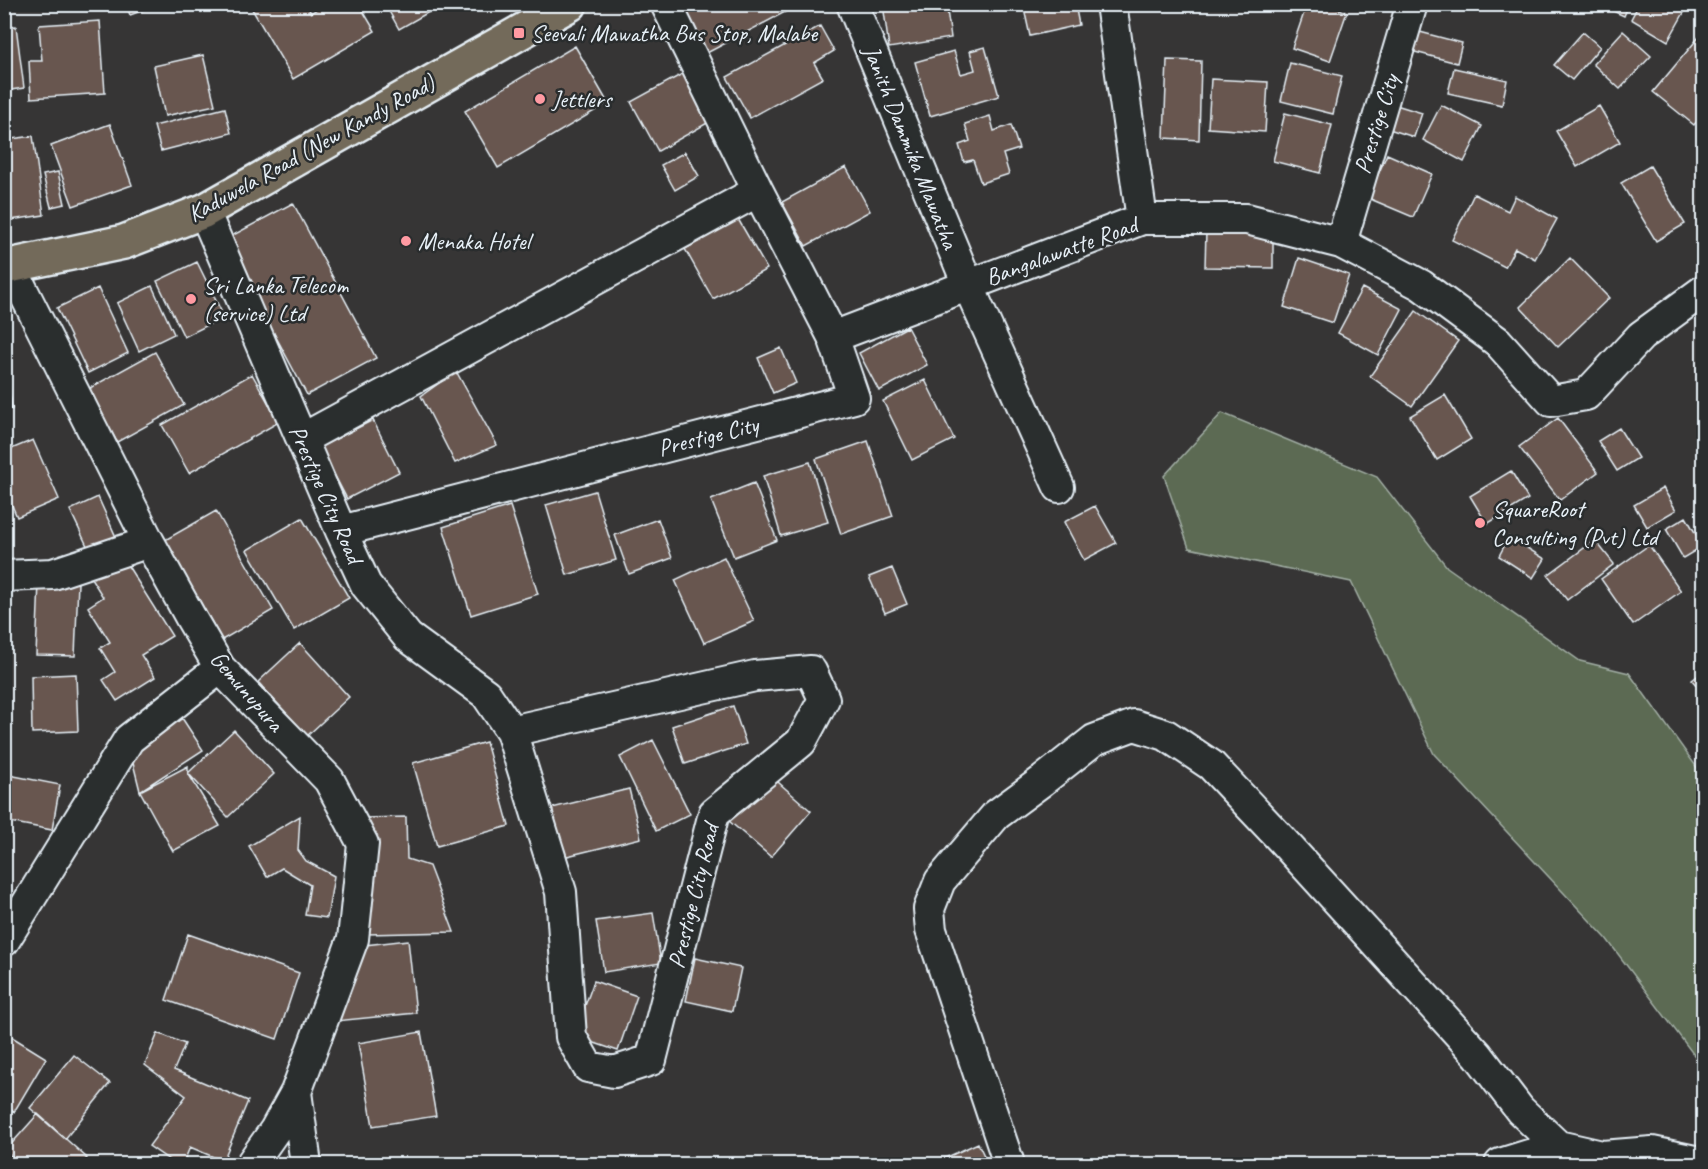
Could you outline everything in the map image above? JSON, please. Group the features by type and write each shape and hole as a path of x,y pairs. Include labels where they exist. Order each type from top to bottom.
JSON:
{"main road":[{"name":"Kaduwela Road (New Kandy Road)","path":"8,267 124,242 204,211 570,4"}],"street":[{"name":"Prestige City","path":"341,531 854,398 833,337 666,4"},
{"name":"Janith Dammika Mawatha","path":"852,4 968,285 1059,487"},
{"path":"1111,4 1142,219"},
{"name":"Prestige City","path":"1341,243 1412,4"},
{"path":"302,439 758,191"},
{"name":"Prestige City Road","path":"204,211 366,585 408,637 486,694 511,731 561,892 571,1037 588,1066 614,1072 651,1060 714,813 801,742 824,699 811,671 755,675 511,731"},
{"name":"Bangalawatte Road","path":"833,337 1142,219 1247,219 1341,243 1420,285 1498,342 1551,401 1586,395 1641,336 1704,290"},
{"name":"Gemunupura","path":"8,267 149,542 220,668 329,780 363,844 353,939 297,1092 275,1130 251,1164"},
{"path":"4,576 53,574 149,542"},
{"path":"4,941 129,739 220,668"},
{"path":"1009,1164 932,930 929,909 940,881 996,815 1094,740 1134,725 1166,735 1211,765 1479,1055 1520,1110 1558,1146"},
{"name":"Gemunupura","path":"297,1092 306,1164"},
{"path":"1500,1164 1558,1146 1602,1156 1652,1152 1704,1163"}],"green space":[{"path":"1222,413 1377,477 1447,567 1580,661 1629,673 1703,776 1703,1067 1606,938 1434,754 1351,582 1189,548 1164,476"}],"building":[{"path":"126,4 160,4 130,15"},
{"path":"249,4 306,4 311,13 324,4 359,4 375,31 293,79"},
{"path":"385,4 443,4 399,29"},
{"path":"676,4 786,4 789,10 703,55"},
{"path":"883,4 946,4 951,38 889,48"},
{"path":"1023,4 1075,4 1079,25 1030,36"},
{"path":"1307,4 1325,4 1347,12 1330,61 1292,48"},
{"path":"1598,4 1629,4 1624,16"},
{"path":"1639,4 1678,4 1686,9 1668,41 1631,19"},
{"path":"100,21 105,93 31,98 29,61 42,61 39,25"},
{"path":"16,26 24,88 4,91 4,27"},
{"path":"820,26 834,51 814,63 823,78 750,118 727,77"},
{"path":"1416,31 1462,43 1457,63 1411,51"},
{"path":"1623,31 1651,56 1620,89 1593,64"},
{"path":"1704,31 1704,113 1694,125 1653,92"},
{"path":"1583,32 1600,47 1572,80 1554,65"},
{"path":"575,46 608,103 498,168 465,111"},
{"path":"985,47 999,96 930,116 915,62 954,51 961,74 975,70 970,51"},
{"path":"203,55 215,105 165,116 154,66"},
{"path":"1167,60 1201,61 1199,140 1164,138"},
{"path":"1290,63 1342,76 1333,114 1281,101"},
{"path":"1454,68 1507,80 1502,105 1448,93"},
{"path":"684,73 711,121 658,151 631,102"},
{"path":"1211,79 1268,82 1265,132 1208,128"},
{"path":"1396,105 1422,113 1414,137 1389,129"},
{"path":"1441,105 1482,126 1464,162 1423,140"},
{"path":"1599,106 1620,142 1577,167 1556,131"},
{"path":"225,108 231,133 161,151 154,126"},
{"path":"1285,113 1332,125 1320,173 1273,161"},
{"path":"990,116 994,131 1011,125 1019,149 1003,154 1009,174 981,183 973,160 964,162 959,145 970,141 965,124"},
{"path":"110,124 132,185 73,206 51,146"},
{"path":"33,136 44,215 4,221 4,140"},
{"path":"685,152 699,176 675,190 661,165"},
{"path":"1387,154 1432,174 1413,217 1368,198"},
{"path":"1650,166 1685,224 1656,241 1621,183"},
{"path":"846,167 870,211 806,246 782,202"},
{"path":"58,172 65,204 51,207 43,175"},
{"path":"1474,194 1508,211 1515,196 1557,219 1535,259 1515,248 1505,267 1452,240"},
{"path":"293,203 376,358 307,395 224,240"},
{"path":"738,219 767,269 713,299 685,249"},
{"path":"1206,231 1273,232 1273,268 1205,267"},
{"path":"1299,258 1349,275 1333,323 1284,307"},
{"path":"1570,258 1609,298 1558,347 1520,307"},
{"name":"Sri Lanka Telecom (service) Ltd","path":"197,262 224,317 184,337 157,281"},
{"path":"152,286 174,334 139,351 117,303"},
{"path":"98,288 128,353 88,373 57,308"},
{"path":"1362,288 1402,309 1378,355 1338,333"},
{"path":"1416,311 1458,341 1412,406 1370,376"},
{"path":"907,327 927,365 879,391 859,353"},
{"path":"4,345 12,409 4,409"},
{"path":"781,348 796,383 773,393 758,358"},
{"path":"155,352 184,405 117,442 88,389"},
{"path":"456,371 497,445 455,463 421,396"},
{"path":"252,374 279,422 189,473 162,425"},
{"path":"925,380 954,439 912,460 883,401"},
{"path":"1445,395 1471,439 1437,460 1410,416"},
{"path":"1558,418 1598,472 1560,500 1519,447"},
{"path":"373,420 399,472 347,499 320,447"},
{"path":"1619,428 1638,458 1617,471 1598,441"},
{"path":"33,440 59,499 17,517 4,487 4,452"},
{"path":"868,441 893,516 841,534 816,459"},
{"path":"810,462 828,522 781,536 763,476"},
{"path":"1511,471 1528,499 1487,524 1470,496"},
{"path":"754,483 777,540 734,557 711,500"},
{"path":"1663,488 1676,510 1647,527 1634,505"},
{"path":"595,491 616,560 567,575 546,505"},
{"path":"98,497 116,537 89,550 70,510"},
{"path":"510,506 538,594 471,615 443,527"},
{"path":"1095,506 1116,543 1084,560 1064,522"},
{"path":"216,511 273,610 222,640 165,540"},
{"path":"1686,517 1703,546 1683,558 1666,529"},
{"path":"302,518 349,598 294,630 247,550"},
{"path":"658,519 672,558 629,574 615,535"},
{"path":"1509,537 1545,559 1533,578 1499,556"},
{"path":"1595,540 1614,564 1567,600 1548,575"},
{"path":"1649,545 1681,591 1633,625 1601,579"},
{"path":"724,557 754,621 704,643 675,580"},
{"path":"123,558 172,636 141,655 155,677 117,701 103,680 115,672 100,648 110,642 88,607 103,597 91,578"},
{"path":"892,568 907,604 885,613 869,577"},
{"path":"39,582 78,583 75,656 36,655"},
{"path":"300,643 349,697 307,736 258,682"},
{"path":"1704,671 1704,694 1692,680"},
{"path":"76,674 78,731 32,733 31,676"},
{"path":"733,706 746,744 685,764 672,726"},
{"path":"182,718 203,750 140,791 130,751"},
{"path":"234,730 274,774 228,817 188,773"},
{"path":"653,740 690,814 656,831 620,757"},
{"path":"486,742 509,826 437,846 413,763"},
{"path":"188,766 188,773 220,826 173,851 140,791"},
{"path":"4,774 60,785 52,830 4,821"},
{"path":"770,775 811,811 771,857 729,821"},
{"path":"629,789 641,838 563,857 552,808"},
{"path":"300,816 298,850 306,861 334,876 327,918 305,915 310,885 282,868 267,877 249,846"},
{"path":"406,817 407,859 429,866 454,932 367,934 364,818"},
{"path":"653,913 661,963 604,972 596,921"},
{"path":"188,934 299,973 277,1039 166,1000"},
{"path":"408,940 416,1013 336,1021 365,945"},
{"path":"695,958 741,968 732,1011 686,1001"},
{"path":"594,981 637,996 618,1051 574,1036"},
{"path":"4,1032 46,1058 14,1112 4,1106"},
{"path":"421,1032 436,1116 373,1126 358,1043"},
{"path":"158,1033 185,1044 174,1070 248,1101 223,1161 190,1147 183,1164 175,1164 149,1146 186,1096 145,1065"},
{"path":"74,1055 110,1083 65,1139 30,1108"},
{"path":"38,1114 87,1158 81,1164 21,1164 5,1151"},
{"path":"978,1143 988,1164 932,1164"}],"place":[{"name":"Seevali Mawatha Bus Stop, Malabe","path":"519,33"},
{"name":"Jettlers","path":"540,99"},
{"name":"Menaka Hotel","path":"406,241"},
{"name":"Sri Lanka Telecom (service) Ltd","path":"191,299"},
{"name":"SquareRoot Consulting (Pvt) Ltd","path":"1480,523"}]}
